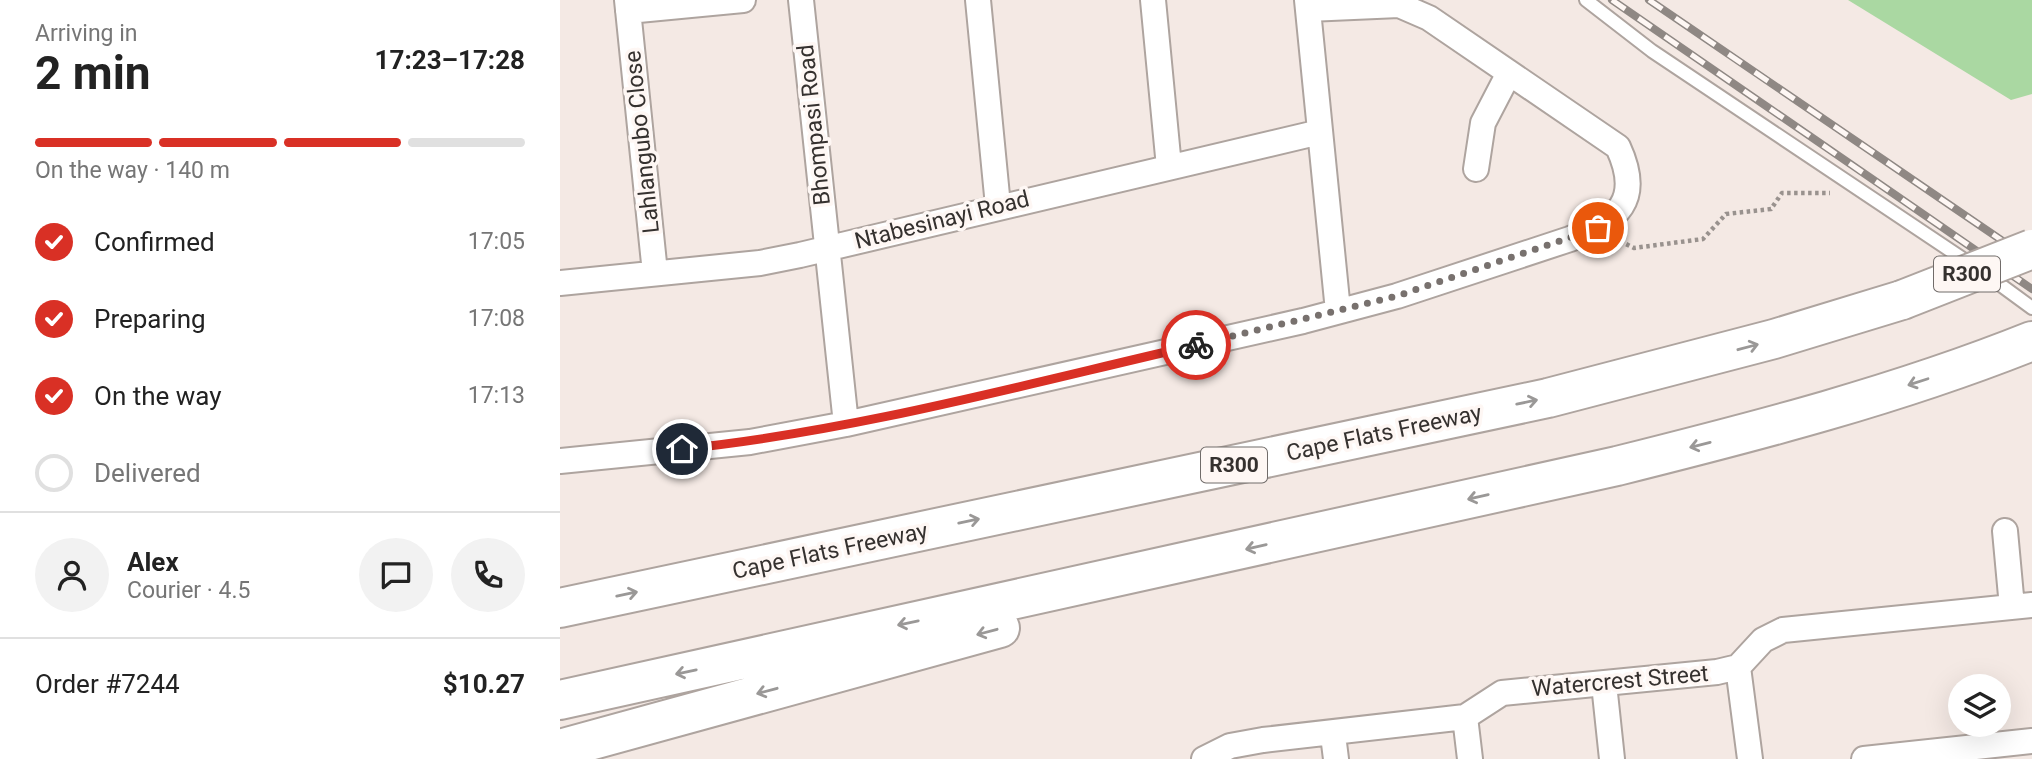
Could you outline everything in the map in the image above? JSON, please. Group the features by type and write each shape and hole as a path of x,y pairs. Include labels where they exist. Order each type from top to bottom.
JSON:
{"highway":[{"name":"Cape Flats Freeway","path":"560,608 1548,398 1774,339 1902,300 2032,249"},
{"path":"560,700 1617,467 1770,428 1983,360 2032,341"},
{"path":"560,749 1084,606 1214,556"}],"street":[{"name":"Lahlangubo Close","path":"655,273 628,6 743,0"},
{"name":"Bhompasi Road","path":"801,0 846,424"},
{"path":"978,0 998,206"},
{"path":"1153,0 1169,167"},
{"path":"560,461 750,442 846,424 1338,311 1489,267 1598,228 1613,219 1625,201 1628,173 1618,147 1417,11 1399,5 1308,5 1338,311"},
{"path":"1476,169 1483,123 1509,73"},
{"name":"Ntabesinayi Road","path":"560,283 760,263 826,250 998,206 1320,132"},
{"path":"2005,531 2022,606"},
{"name":"Watercrest Street","path":"1204,759 1230,746 1335,747 1465,717 1502,693 1717,673 1738,667 1763,640 1783,630 2022,606"},
{"path":"1738,667 1750,759"},
{"path":"1604,684 1612,759"},
{"path":"1465,717 1470,759"},
{"path":"1864,759 2032,741"}],"lane":[{"path":"1586,0 1652,51 1845,178 2032,308"}],"path":[{"path":"1598,228 1634,248 1703,239 1726,214 1771,209 1782,193 1833,193 1845,178"}],"green space":[{"path":"1848,0 2032,0 2032,94 2011,100"}],"railway":[{"path":"1612,0 2032,289"},
{"path":"1649,0 2032,261"}],"way so far":[{"path":"1196,345 1397,296 1598,228"}],"route":[{"path":"682,449 792,435 1196,345"}]}
